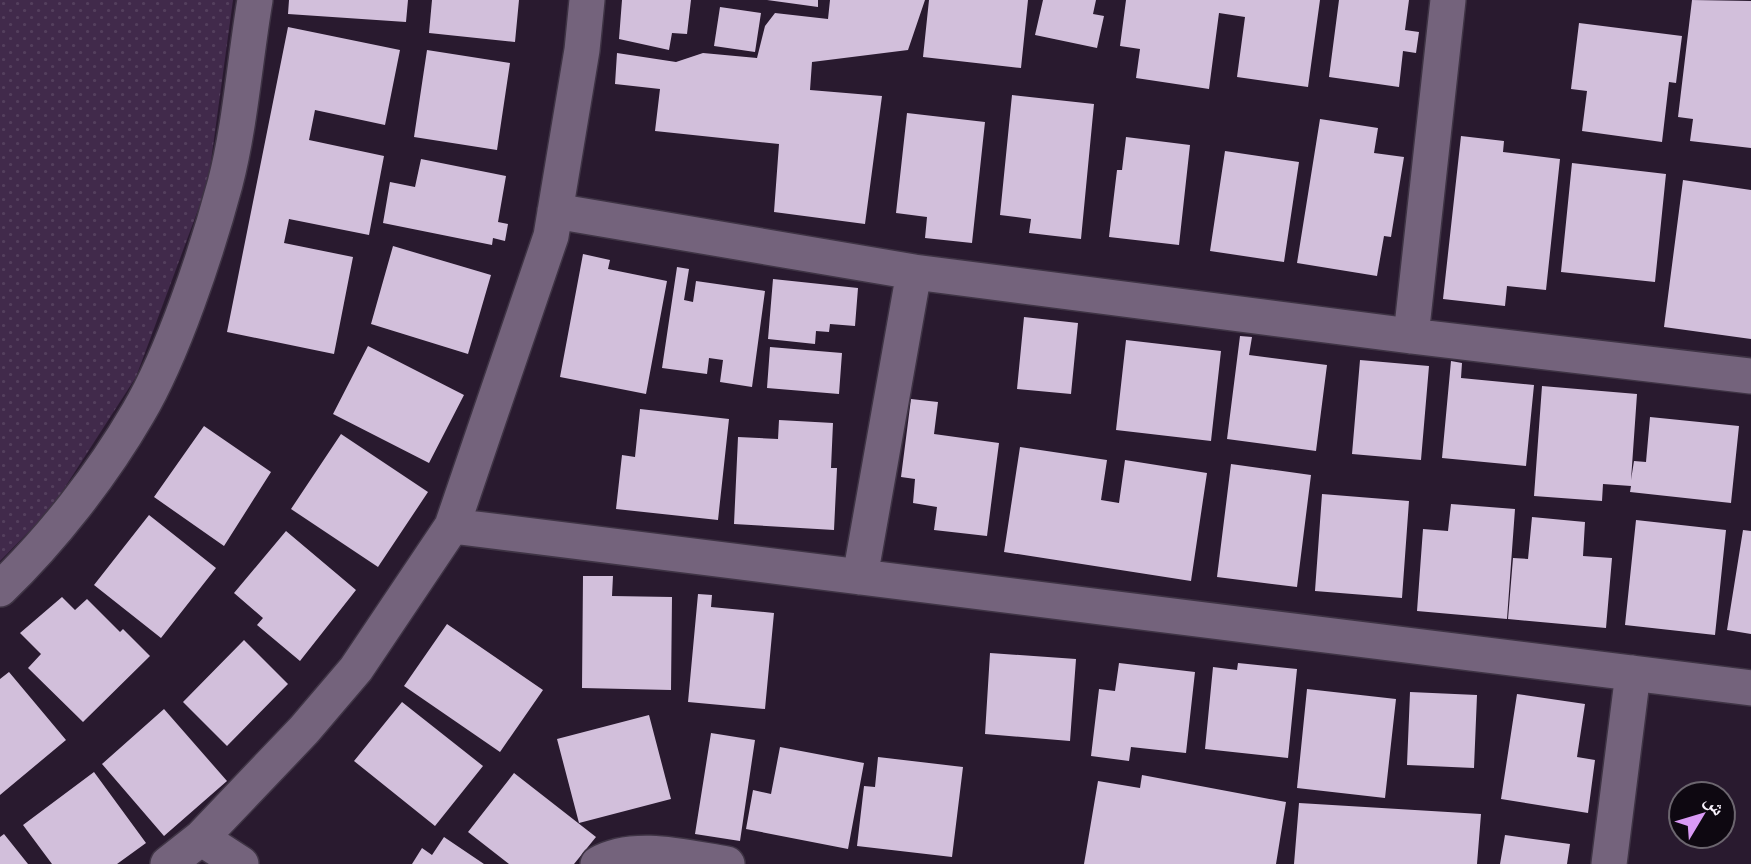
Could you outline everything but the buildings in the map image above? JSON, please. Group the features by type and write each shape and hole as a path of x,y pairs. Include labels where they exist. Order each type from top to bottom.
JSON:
{"street":[{"path":"0,589 19,570 139,413 168,349 226,183 255,0"},
{"path":"169,864 201,838 304,730 356,668 452,526 551,236 587,0"},
{"path":"1411,336 1448,0"},
{"path":"555,211 914,271 1411,336 1751,376"},
{"path":"860,577 914,271"},
{"path":"452,526 1751,688"},
{"path":"1609,864 1633,673"},
{"path":"201,838 241,864"},
{"path":"598,864 615,854 672,856 727,864"}],"shaded area":[{"path":"0,0 233,0 208,183 136,377 51,509 0,561"}]}
